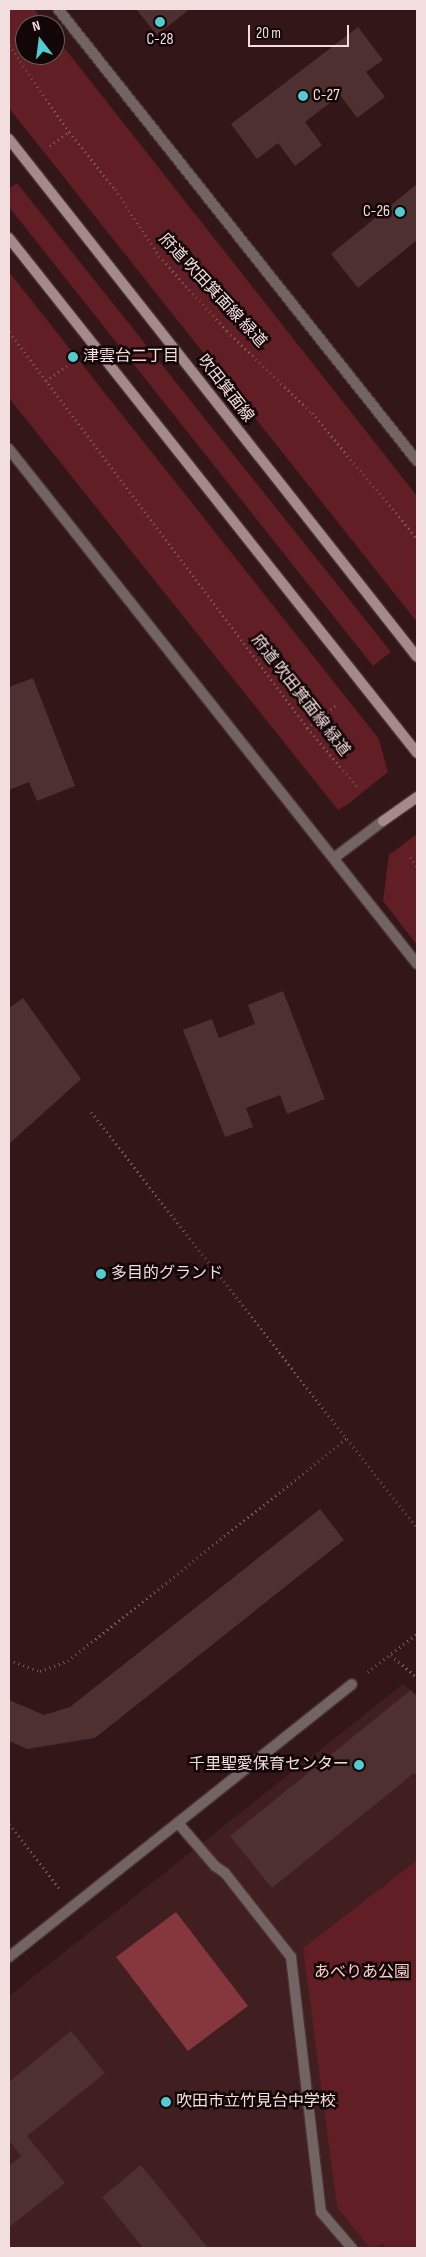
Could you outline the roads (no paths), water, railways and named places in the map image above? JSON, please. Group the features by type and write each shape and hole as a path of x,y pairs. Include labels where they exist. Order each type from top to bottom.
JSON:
{"main road":[{"name":"吹田箕面線","path":"9,139 417,657"},
{"path":"9,238 417,753"},
{"path":"383,821 417,797"}],"street":[{"path":"58,9 417,461"},
{"path":"9,449 417,964"},
{"path":"334,858 383,821"},
{"path":"9,1957 352,1684"},
{"path":"178,1822 215,1866 226,1873 291,1957 322,2212 352,2248"}],"place":[{"name":"C-28","path":"160,22"},
{"name":"C-27","path":"303,96"},
{"name":"C-26","path":"400,212"},
{"name":"津雲台二丁目","path":"73,357"},
{"name":"多目的グランド","path":"101,1274"},
{"name":"千里聖愛保育センター","path":"359,1765"},
{"name":"吹田市立竹見台中学校","path":"166,2102"}],"park label":[{"name":"あべりあ公園","path":"362,1973"}]}
